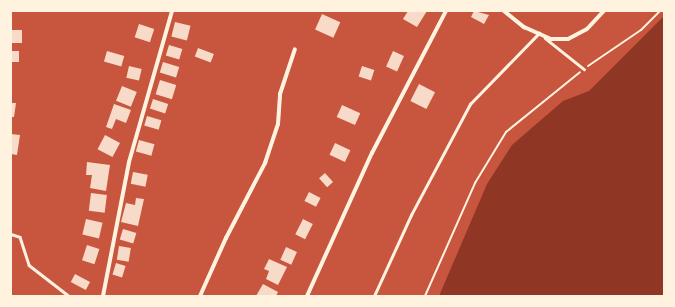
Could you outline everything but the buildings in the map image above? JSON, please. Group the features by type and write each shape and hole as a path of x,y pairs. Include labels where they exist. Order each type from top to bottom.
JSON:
{"street":[{"path":"103,296 129,162 172,11"},
{"path":"307,296 372,154 446,11"},
{"path":"504,11 524,27 540,32 551,39 568,39 587,29 604,11"},
{"path":"200,296 226,238 265,163 278,124 280,94 295,49"}],"lane":[{"path":"374,296 411,215 470,104 540,32 554,47 584,69"},
{"path":"11,234 20,237 29,265 70,296"}],"path":[{"path":"425,296 475,183 506,132 584,69 641,30 660,11"}],"shaded area":[{"path":"664,16 664,296 439,296 487,184 512,145 563,101 589,91"}]}
